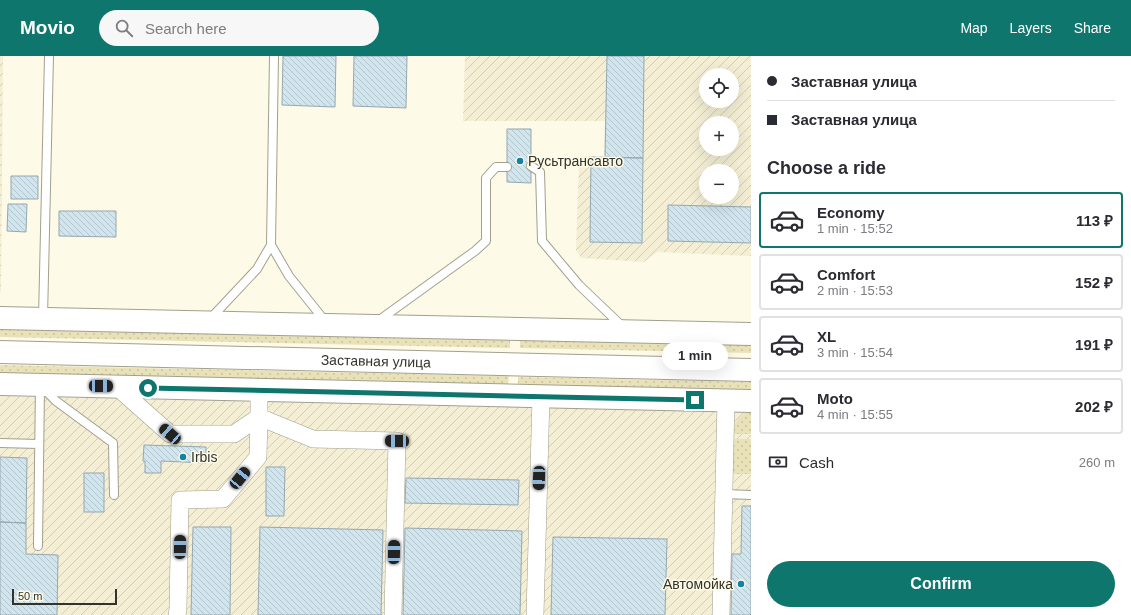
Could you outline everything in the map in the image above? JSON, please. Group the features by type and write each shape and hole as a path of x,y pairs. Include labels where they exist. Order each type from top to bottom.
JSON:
{"main road":[{"path":"0,318 751,334"},
{"name":"Заставная улица","path":"0,352 751,370"},
{"path":"0,384 751,402"}],"street":[{"path":"117,387 170,434 234,434 259,417"},
{"path":"177,615 180,500 223,499 258,456 259,390"},
{"path":"535,615 541,397"},
{"path":"721,615 726,401"},
{"path":"259,417 313,439 397,441 393,615"}],"lane":[{"path":"43,319 49,56"},
{"path":"206,323 257,269 271,245 274,56"},
{"path":"370,326 475,251 486,241 486,178 496,167 507,166"},
{"path":"531,166 540,172 542,241 579,285 628,332"},
{"path":"271,245 289,276 328,325"},
{"path":"38,546 40,385"},
{"path":"40,385 56,401 113,443 114,495"},
{"path":"0,443 39,444"},
{"path":"724,494 751,495"}],"shaded area":[{"path":"0,56 3,56 1,292 0,292"},
{"path":"465,56 751,56 751,256 657,252 644,262 581,258 576,250 579,162 584,156 604,157 605,121 463,121"},
{"path":"0,328 510,339 510,348 0,337"},
{"path":"520,340 751,345 751,353 520,348"},
{"path":"0,365 509,376 508,385 0,373"},
{"path":"518,377 751,382 751,390 518,385"},
{"path":"0,396 751,412 751,615 0,615"},
{"path":"747,412 751,412 751,434 731,434 736,422"},
{"path":"733,439 751,439 751,474 734,474 732,472"}],"building":[{"path":"283,56 336,56 335,107 282,105"},
{"path":"354,56 407,56 406,108 353,106"},
{"path":"607,56 644,56 643,158 605,157"},
{"path":"507,129 531,129 531,183 507,182"},
{"path":"591,157 643,158 642,243 590,242"},
{"path":"11,176 38,176 38,199 11,199"},
{"path":"8,204 27,204 26,232 7,231"},
{"path":"668,205 751,207 751,243 668,241"},
{"path":"59,211 116,211 116,237 59,236"},
{"path":"144,445 206,447 206,463 161,461 161,473 145,473 145,461 143,461"},
{"path":"0,457 27,458 26,523 0,522"},
{"path":"266,467 285,467 284,516 266,516"},
{"path":"84,473 104,473 104,512 84,512"},
{"path":"406,478 519,480 518,505 405,503"},
{"name":"Автомойка","path":"742,506 751,506 751,615 731,615 732,554 741,554"},
{"path":"0,522 26,523 26,554 58,555 57,615 0,615"},
{"path":"193,527 231,527 230,615 191,615"},
{"path":"260,527 383,530 381,615 258,615"},
{"path":"405,528 522,531 520,615 403,615"},
{"path":"553,537 667,539 665,615 551,615"}],"place":[{"name":"Русьтрансавто","path":"520,161"},
{"name":"Irbis","path":"183,457"},
{"name":"Автомойка","path":"741,584"}],"route":[{"path":"148,388 695,400"}]}
